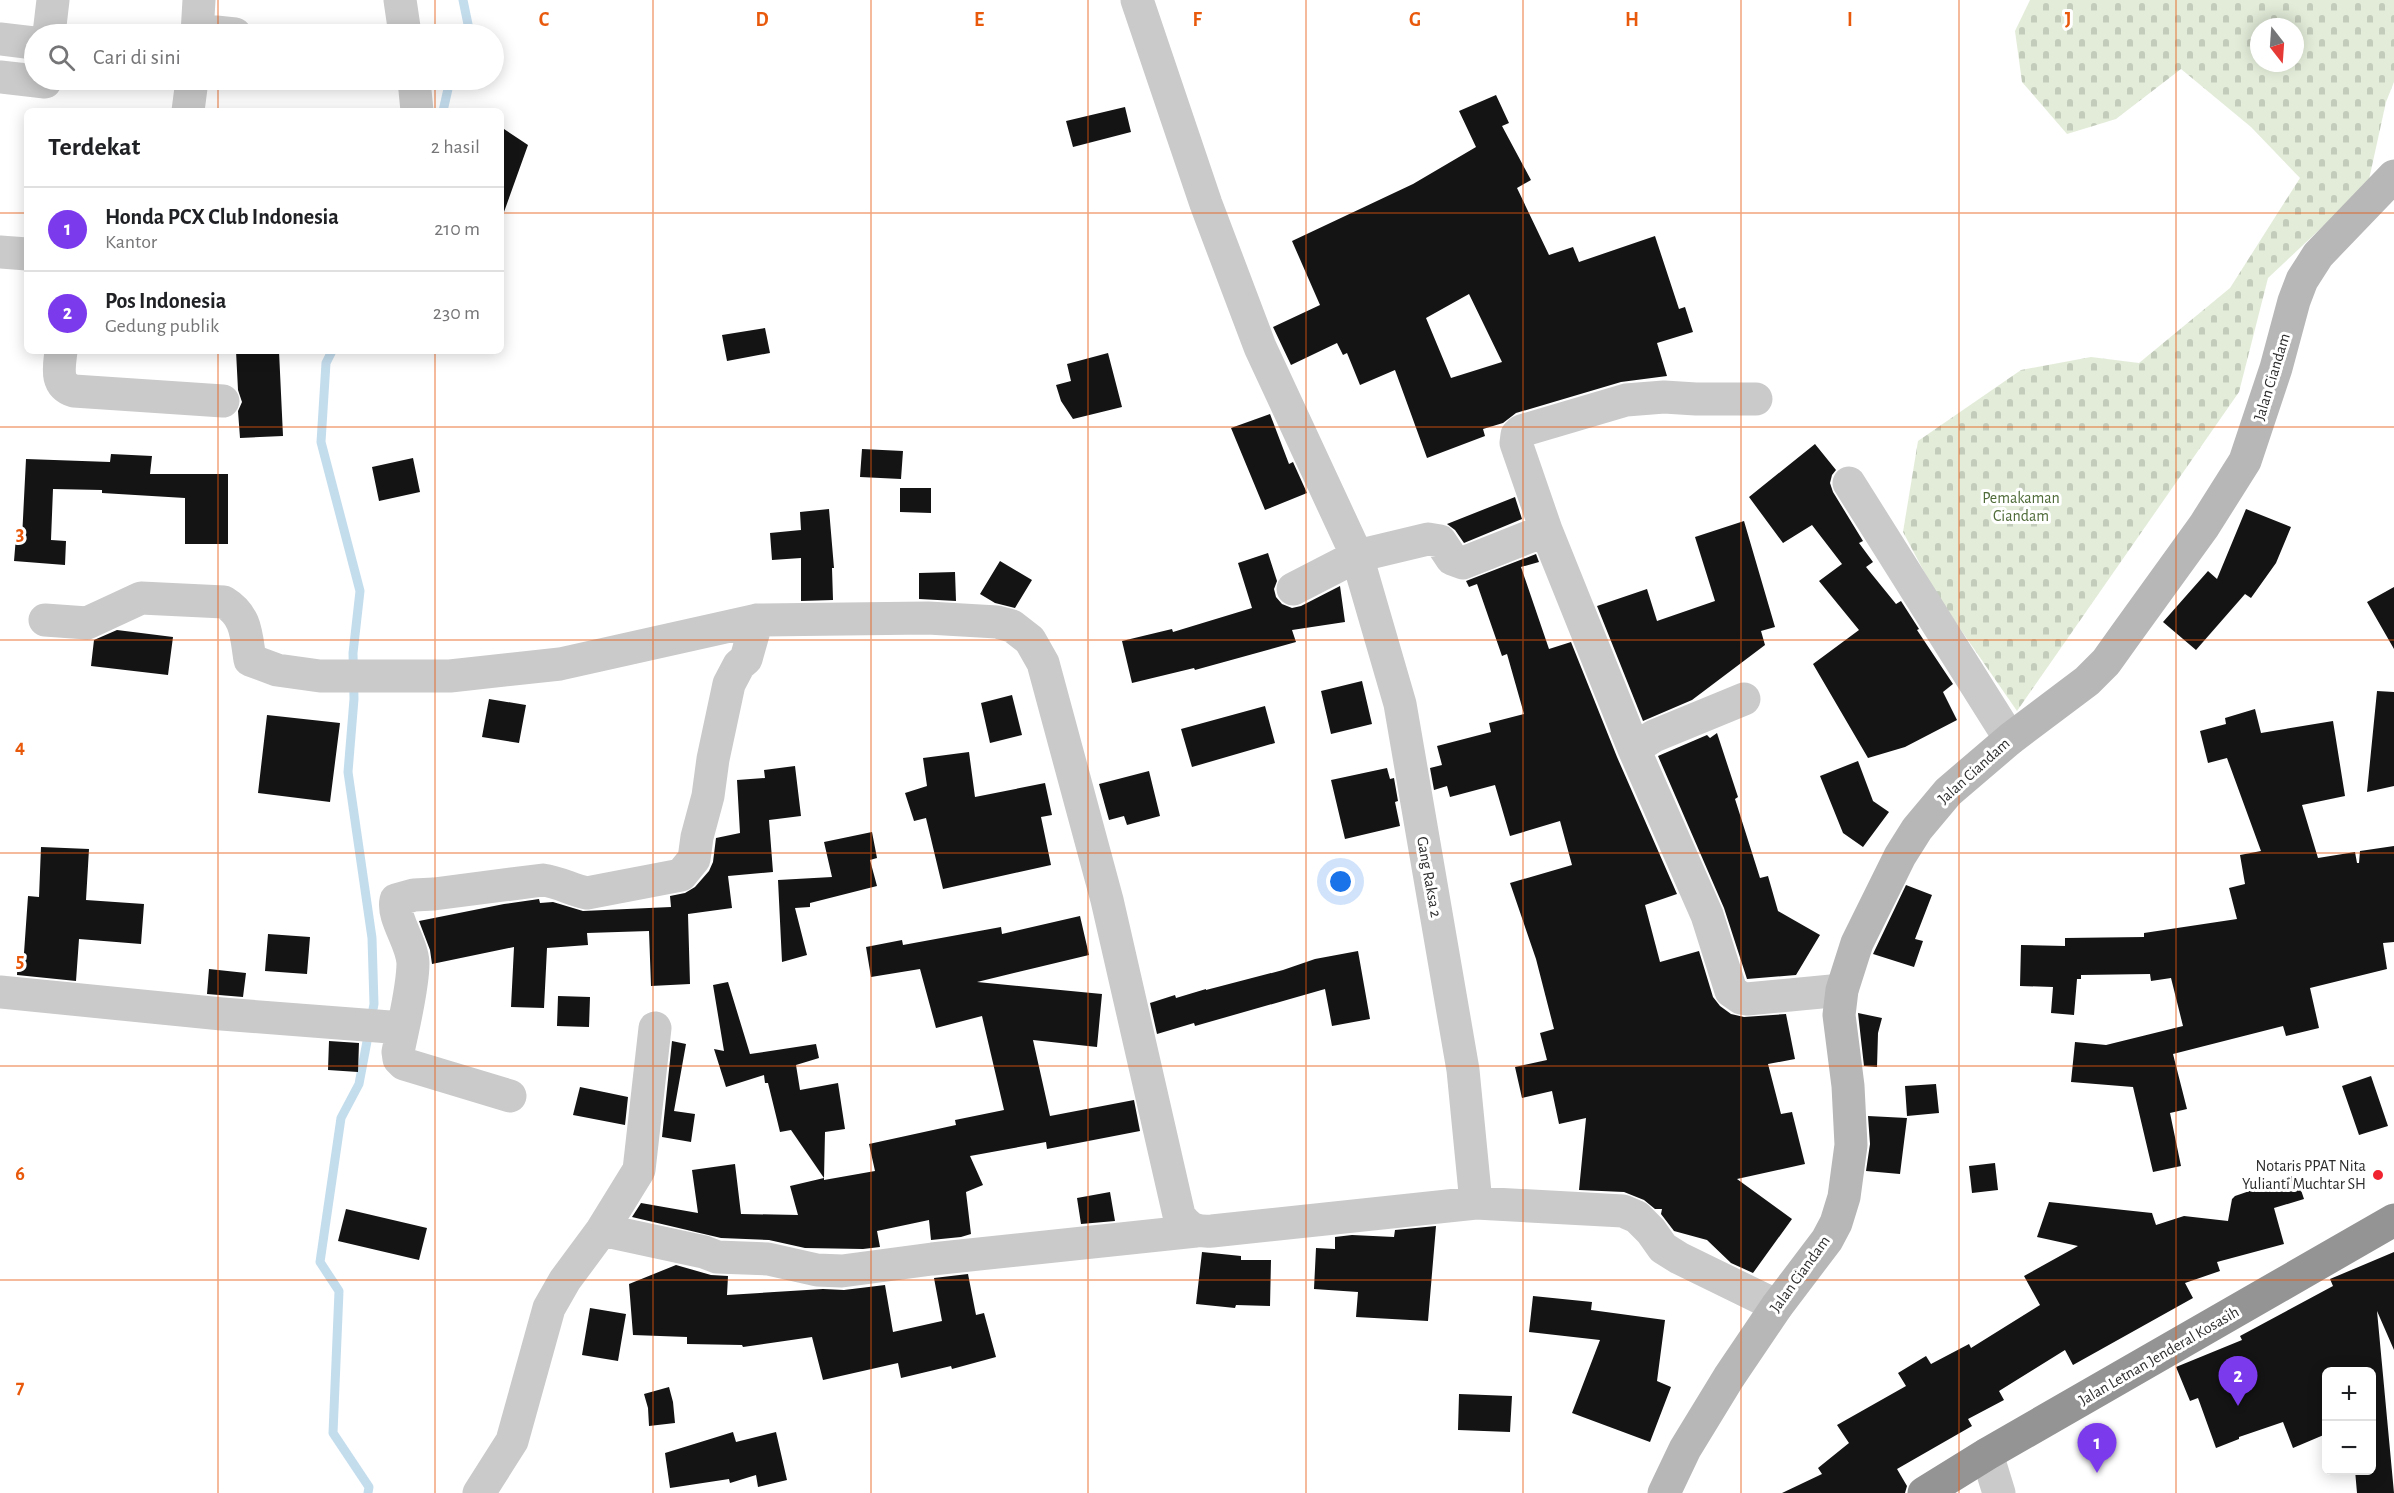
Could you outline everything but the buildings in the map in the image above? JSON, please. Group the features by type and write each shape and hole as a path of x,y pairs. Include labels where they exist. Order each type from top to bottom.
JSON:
{"highway":[{"name":"Jalan Letnan Jenderal Kosasih","path":"1924,1493 1987,1454 2394,1220"}],"street":[{"path":"50,24 53,0"},
{"path":"400,0 404,24"},
{"name":"Gang Raksa 2","path":"1137,0 1206,204 1260,346 1357,556 1400,704 1463,1070 1476,1203"},
{"path":"0,39 24,41"},
{"path":"0,77 24,85"},
{"path":"188,108 191,90"},
{"path":"415,90 417,108"},
{"name":"Jalan Ciandam","path":"1664,1493 1684,1449 1706,1414 1777,1306 1827,1240 1836,1223 1844,1197 1851,1145 1848,1086 1839,1015 1842,990 1857,943 1900,856 1917,829 1948,792 2010,739 2087,681 2106,662 2211,516 2245,461 2302,280 2318,255 2394,176"},
{"path":"61,354 60,378 63,386 74,391 223,402"},
{"path":"1756,399 1664,397 1626,400 1521,431 1517,435 1516,442 1546,530 1634,749 1707,915 1731,991 1747,999 1842,990"},
{"path":"1849,483 2010,739"},
{"path":"1293,589 1357,556 1432,539 1440,541 1452,559 1463,563 1546,530"},
{"path":"45,620 87,622 141,598 224,602 236,609 244,625 250,660 277,670 320,676 450,676 560,663 757,620 928,618 997,622 1012,626 1035,647 1043,663 1107,900 1179,1215 1187,1226 1196,1231"},
{"path":"510,1096 400,1062 398,1052 413,963 410,945 395,907 396,900 400,897 543,880 555,881 576,891 587,892 681,875 694,859 729,684 739,665 746,659 757,620"},
{"path":"1634,749 1654,736 1744,699"},
{"path":"0,992 222,1014 403,1028"},
{"path":"479,1493 512,1441 549,1308 565,1280 602,1230 639,1170 655,1028"},
{"path":"602,1230 704,1252 717,1257 768,1259 817,1270 842,1271 932,1259 1196,1231 1212,1232 1476,1203 1623,1211 1637,1218 1651,1231 1663,1248 1678,1258 1777,1306"},
{"path":"1987,1454 1999,1493"}],"green space":[{"name":"Pemakaman Ciandam","path":"2030,0 2394,0 2394,82 2386,102 2368,184 2268,278 2239,392 2017,711 1936,594 1903,532 1918,441 2021,370 2091,357 2139,363 2230,288 2300,178 2251,127 2181,69 2116,119 2067,134 2022,82 2015,31"}],"waterway":[{"path":"463,0 468,24"},
{"path":"444,108 448,90"},
{"path":"330,354 326,363 321,442 360,591 353,653 354,699 348,772 372,938 374,1004 359,1084 341,1118 320,1262 339,1291 333,1433 369,1487 368,1493"}],"place":[{"name":"Notaris PPAT Nita Yulianti Muchtar SH","path":"2378,1175"},
{"name":"Pos Indonesia","path":"2238,1406"},
{"name":"Honda PCX Club Indonesia","path":"2097,1473"}]}
